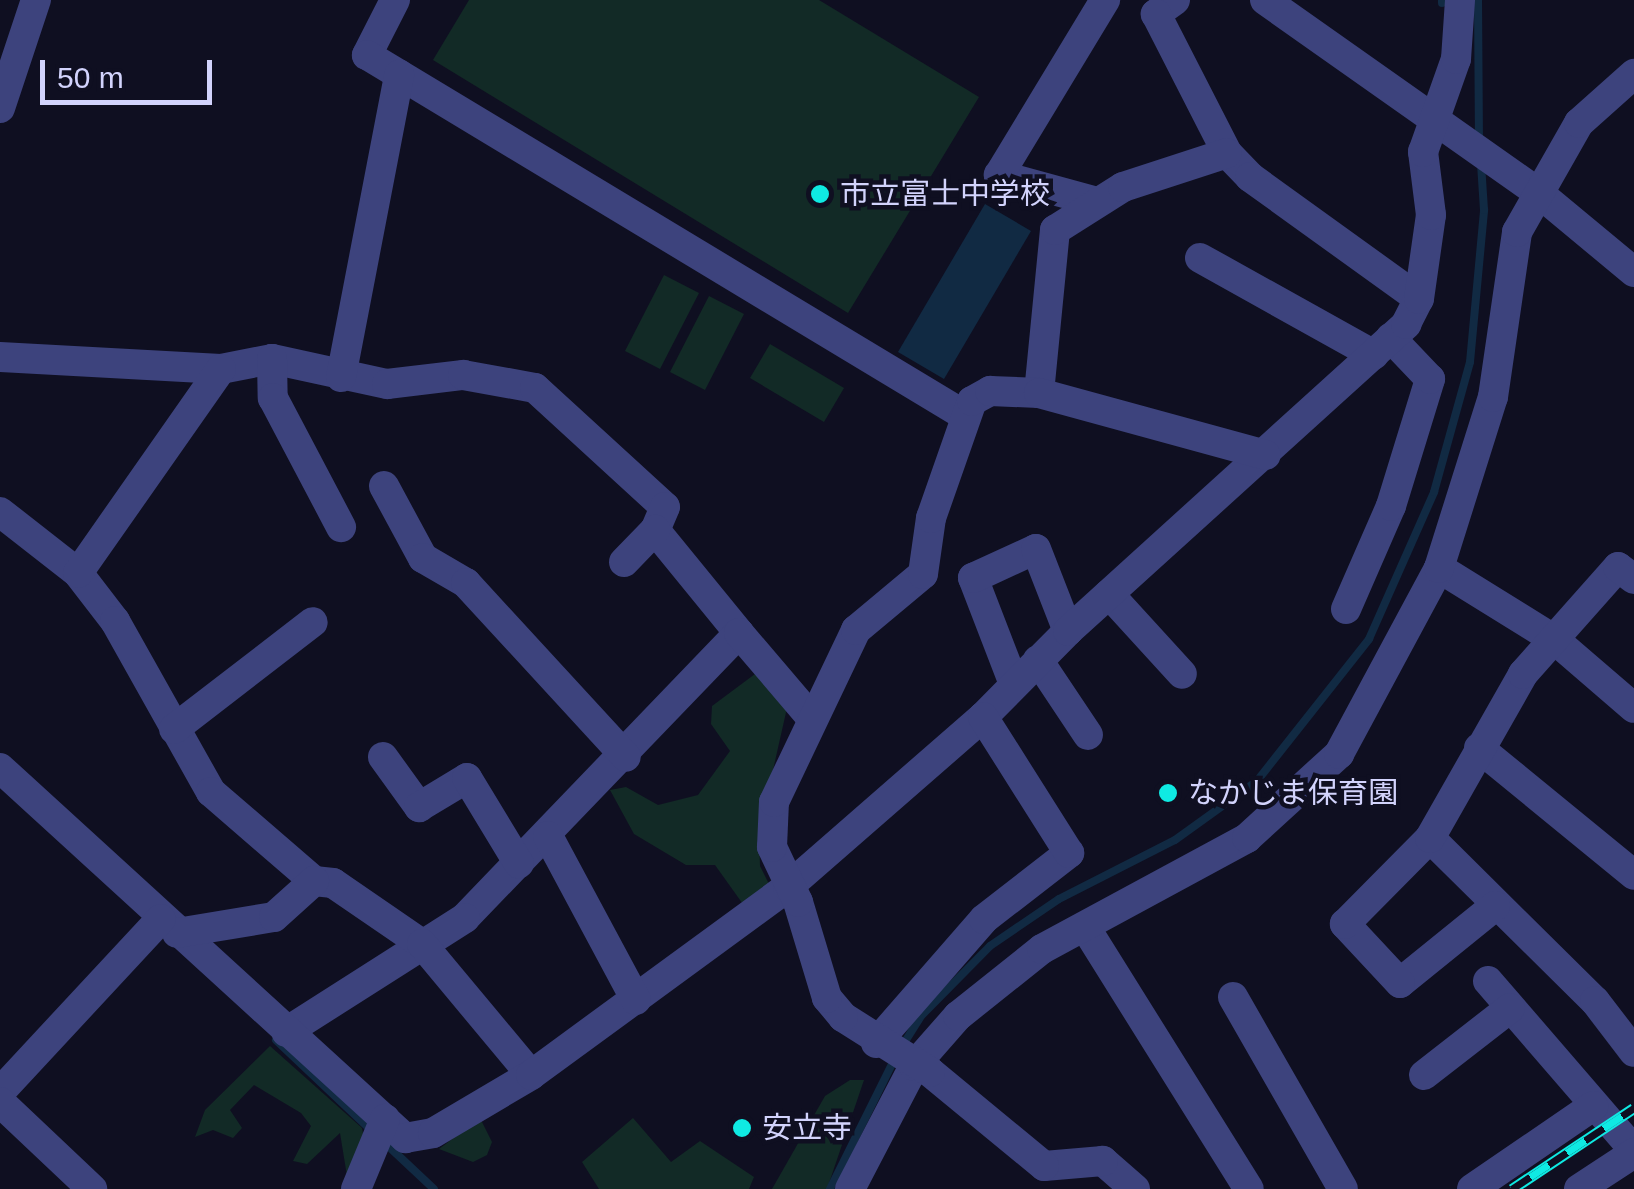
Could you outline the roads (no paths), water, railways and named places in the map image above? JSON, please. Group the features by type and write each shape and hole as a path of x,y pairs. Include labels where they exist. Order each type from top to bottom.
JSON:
{"street":[{"path":"0,108 36,0"},
{"path":"396,0 367,54 964,415"},
{"path":"1097,202 999,175 1105,0"},
{"path":"1174,0 1156,14 1228,153 1250,177 1420,299"},
{"path":"1265,0 1540,194 1634,272"},
{"path":"3,775 405,1138 433,1134 530,1075 788,887 983,717 1068,631 1383,347 1420,299 1431,215 1423,152 1432,116 1456,59 1460,0"},
{"path":"341,377 399,74"},
{"path":"850,1189 914,1066 958,1016 1042,949 1087,930 1188,875 1292,803 1339,754 1439,568 1493,396 1517,232 1579,124 1634,74"},
{"path":"1039,393 1055,230 1124,187 1228,153"},
{"path":"1200,258 1383,347 1430,379 1391,506 1346,610"},
{"path":"0,357 220,369 272,359 387,384 463,375 535,388 665,508 655,530 624,562"},
{"path":"272,359 273,398 341,527"},
{"path":"78,573 220,369"},
{"path":"1135,1189 1103,1160 1044,1166 930,1072 876,1043 828,998 772,847 770,824 810,716 856,630 924,574 931,518 964,415 990,391 1039,393 1266,455"},
{"path":"384,486 423,558 466,583 626,757"},
{"path":"0,512 78,573 114,621 211,792 314,881 332,883 422,944 530,1075"},
{"path":"655,530 810,716"},
{"path":"1014,684 973,578 1036,549 1068,631"},
{"path":"1495,906 1400,983 1345,924 1430,838 1523,674 1618,566 1634,579"},
{"path":"1439,568 1554,640 1634,708"},
{"path":"1109,594 1182,674"},
{"path":"174,729 314,622"},
{"path":"286,1032 465,918 626,757 739,633"},
{"path":"1038,660 1088,735"},
{"path":"876,1043 984,918 1069,854 983,717"},
{"path":"1479,748 1634,875"},
{"path":"383,757 419,807 467,778 520,864"},
{"path":"548,836 636,1000"},
{"path":"1430,838 1595,1001 1634,1052"},
{"path":"0,1092 169,926 274,918 314,881"},
{"path":"1087,930 1249,1189"},
{"path":"1488,981 1634,1152 1579,1189"},
{"path":"1233,996 1343,1189"},
{"path":"1424,1075 1510,1008"},
{"path":"0,1102 92,1189"},
{"path":"1472,1189 1593,1106"},
{"path":"356,1189 385,1119"}],"water":[{"path":"985,204 1031,231 944,379 898,352"}],"waterway":[{"path":"1478,0 1479,140"},
{"path":"901,1048 921,1016 990,946 1059,899 1175,840 1257,781 1369,639 1434,492 1470,362 1484,210 1481,164"},
{"path":"276,1040 371,1130"},
{"path":"830,1189 894,1060"},
{"path":"385,1143 434,1189"}],"railway":[{"path":"1512,1189 1634,1108"}],"place":[{"name":"市立富士中学校","path":"820,194"},
{"name":"なかじま保育園","path":"1168,793"},
{"name":"安立寺","path":"742,1128"}]}
